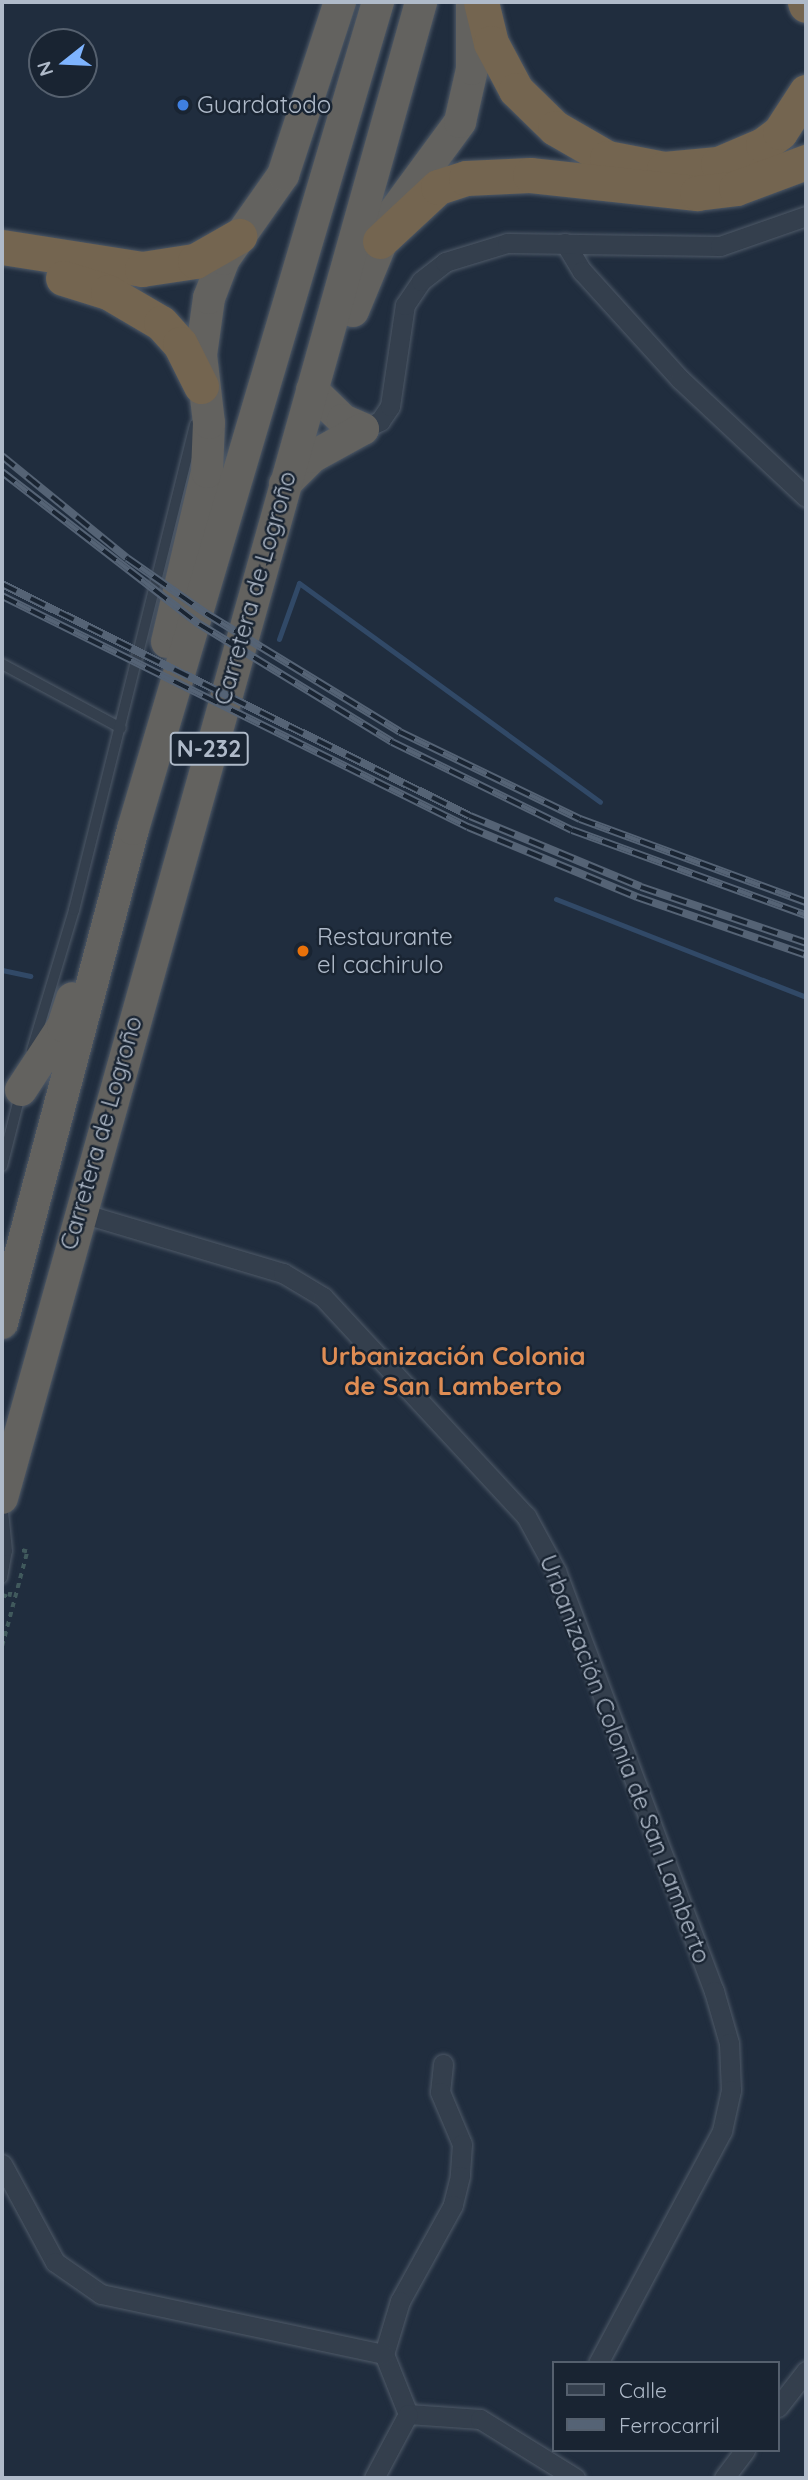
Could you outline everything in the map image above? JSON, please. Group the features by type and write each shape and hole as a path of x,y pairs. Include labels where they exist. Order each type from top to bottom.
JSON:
{"highway":[{"name":"Carretera de Logroño","path":"2,1323 137,815 378,2"},
{"name":"Carretera de Logroño","path":"2,1498 78,1212 421,2"},
{"path":"363,429 343,420 313,386 335,359 380,241 408,189 460,122 472,69 472,2"},
{"path":"481,2 491,43 516,90 555,128 607,158 664,169 719,164 771,138 806,92"},
{"path":"201,386 209,298 239,236 283,176 333,8"},
{"path":"380,241 438,187 466,178 530,175 697,193 736,188 806,162"},
{"path":"2,247 142,269 195,261 239,236"},
{"path":"2,263 80,282 135,306 180,344 201,386 209,423 207,472 152,700 137,815 63,1026 21,1090"},
{"path":"285,485 312,457 363,429"}],"street":[{"path":"363,429 380,421 390,406 400,320 427,276 460,255 490,246 565,243 695,249 743,241 806,216"},
{"path":"565,243 582,271 680,379 806,497"},
{"name":"Urbanización Colonia de San Lamberto","path":"78,1212 283,1273 323,1297 526,1516 556,1571 713,1991 729,2043 731,2078 722,2131 599,2361"},
{"path":"374,2478 408,2414 384,2354 400,2301 453,2205 460,2176 462,2144 440,2092 443,2064"},
{"path":"2,2164 55,2262 100,2294 384,2354"},
{"path":"780,2404 806,2371"},
{"path":"408,2414 480,2419 550,2449"},
{"path":"553,2452 575,2478"},
{"path":"724,2478 744,2452"}],"lane":[{"path":"2,1166 121,728 187,470 201,386"},
{"path":"2,664 121,728"},
{"path":"2,1498 7,1550 2,1577"}],"path":[{"path":"2,1595 9,1597 20,1550 27,1552 2,1646"}],"waterway":[{"path":"279,639 299,583 600,802"},
{"path":"556,899 806,997"},
{"path":"2,970 30,976"}],"railway":[{"path":"2,456 127,558 207,614 400,732 580,819 806,902"},
{"path":"2,472 199,624 392,742 572,830 806,915"},
{"path":"2,584 470,816 641,887 806,943"},
{"path":"2,596 468,827 637,897 806,955"}],"place":[{"name":"Guardatodo","path":"183,105"},
{"name":"Restaurante el cachirulo","path":"303,951"}],"district":[{"name":"Urbanización Colonia de San Lamberto","path":"453,1371"}]}
